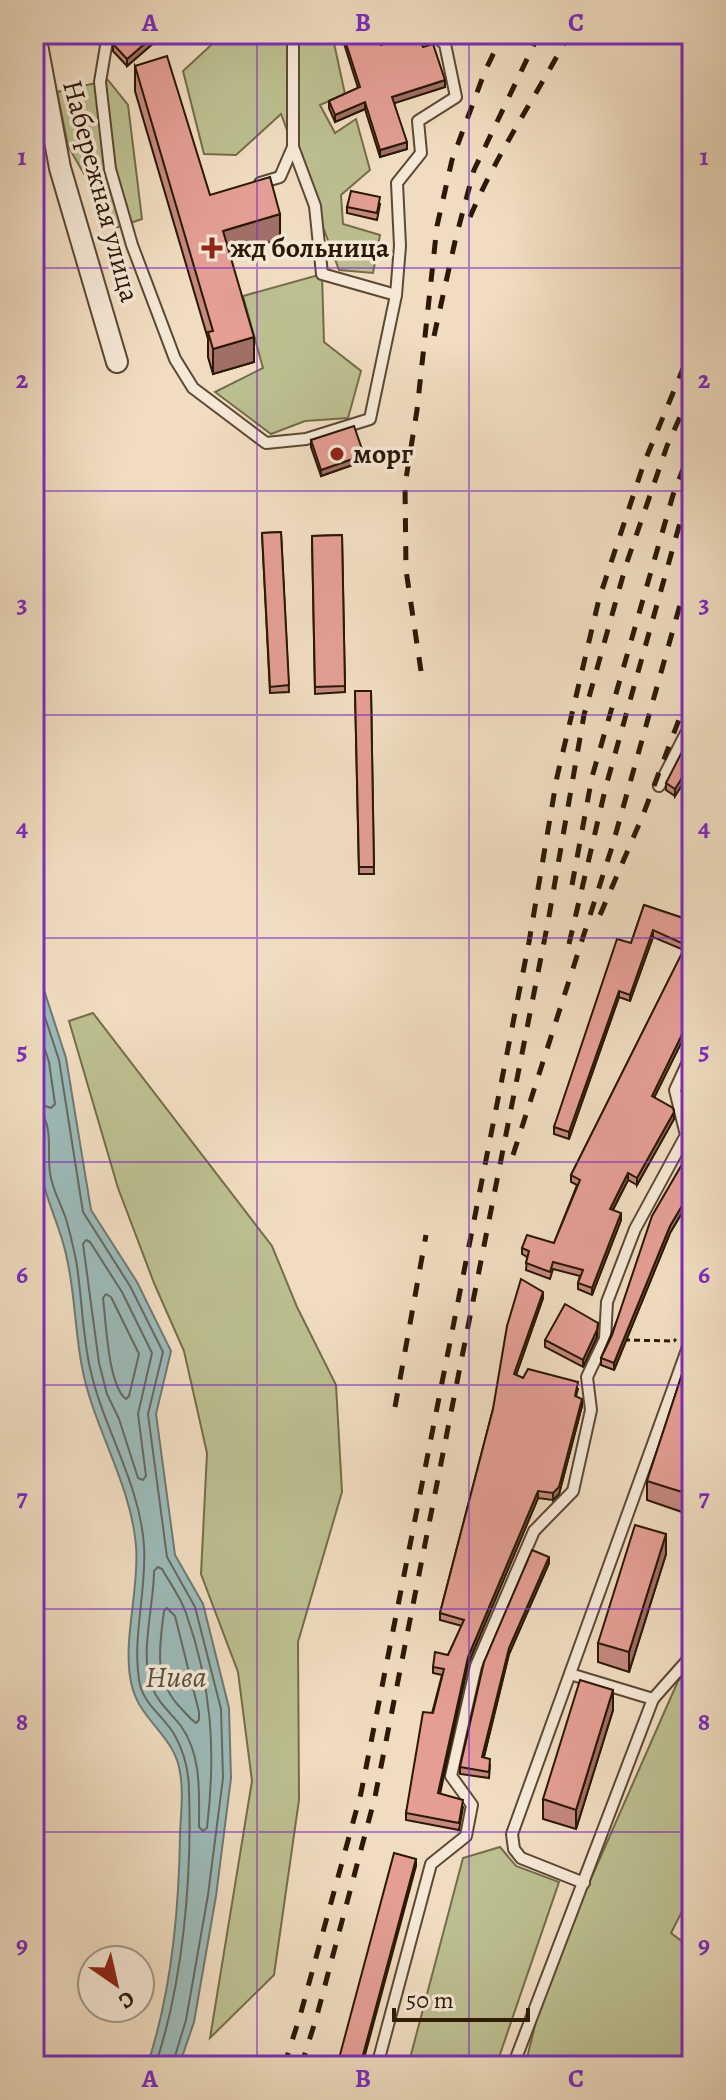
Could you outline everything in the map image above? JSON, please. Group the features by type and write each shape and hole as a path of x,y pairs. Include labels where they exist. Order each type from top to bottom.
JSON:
{"street":[{"name":"Набережная улица","path":"35,34 60,168 117,362"}],"lane":[{"path":"108,34 100,82 110,169 132,245 175,359 193,388 266,443 306,439 370,419 396,295 400,246 397,183 421,153 418,121 456,97 445,44 432,34"},
{"path":"293,34 293,147 315,206 322,274 396,295"},
{"path":"253,185 280,177 293,147"},
{"path":"659,786 686,733 692,733"},
{"path":"377,2066 431,1864 466,1836 472,1805 451,1776 476,1666 534,1531 573,1491 591,1410 587,1377 605,1339 607,1302 629,1243 686,1135 675,1090 692,1053"},
{"path":"584,1883 521,1858 514,1849 512,1834 687,1333"},
{"path":"513,2066 653,1699 692,1655"},
{"path":"570,1674 653,1699"}],"path":[{"path":"605,1339 674,1341 687,1333"}],"green space":[{"path":"223,34 332,34 345,94 320,105 335,133 356,119 370,170 341,195 343,224 380,235 373,273 339,270 281,114 236,155 204,154 183,71"},
{"path":"108,80 128,105 142,219 115,228 68,146 57,92"},
{"path":"322,274 324,342 361,371 348,418 305,421 271,434 215,392 263,368 243,296"},
{"path":"93,1013 272,1246 297,1307 336,1385 342,1492 298,1642 299,1800 274,1975 210,2038 252,1781 238,1672 201,1574 207,1453 184,1351 118,1188 69,1021"},
{"path":"34,1509 37,1524 38,1681 34,1722"},
{"path":"692,1671 692,1892 671,1933 692,1949 692,2066 525,2066 546,1981 678,1681"},
{"path":"500,1847 516,1866 559,1882 496,2066 408,2066 463,1858"}],"water":[{"name":"Нива","path":"34,959 66,1058 91,1210 137,1282 171,1351 156,1414 175,1555 203,1604 229,1708 231,1778 216,1896 194,2022 179,2066 147,2066 163,2009 176,1922 181,1775 170,1746 137,1701 133,1690 129,1637 136,1563 133,1523 120,1477 87,1389 67,1259 42,1178 39,1129 34,1113"}],"building":[{"path":"120,34 156,34 127,59 113,44"},
{"path":"343,34 378,34 381,45 419,34 423,47 433,44 445,80 392,97 407,142 380,150 365,102 335,115 329,101 360,87"},
{"name":"жд больница","path":"167,56 210,195 270,177 280,214 223,231 254,337 213,349 208,332 213,331 135,66"},
{"path":"351,191 380,197 377,213 347,207"},
{"name":"морг","path":"354,426 364,455 321,470 311,440"},
{"path":"281,532 289,685 270,687 262,533"},
{"path":"342,535 345,686 315,687 312,536"},
{"path":"355,691 371,691 374,867 359,867"},
{"path":"687,742 692,746 692,762 675,789 666,783"},
{"path":"644,905 692,921 692,1014 652,1096 673,1108 674,1112 637,1178 628,1173 610,1209 621,1213 592,1288 578,1283 583,1270 553,1262 550,1272 526,1263 529,1251 522,1248 527,1235 554,1243 580,1180 571,1175 686,945 653,930 630,995 619,991 569,1132 554,1127 617,939 631,943"},
{"path":"692,1147 692,1189 670,1226 614,1363 601,1358 612,1335 652,1216"},
{"path":"521,1279 543,1292 514,1374 523,1378 528,1369 578,1382 575,1396 582,1399 559,1487 553,1493 538,1491 468,1657 438,1793 463,1800 459,1823 406,1813 423,1712 433,1713 444,1669 433,1667 435,1652 448,1655 464,1620 440,1613 493,1409 507,1326"},
{"path":"565,1304 598,1323 583,1360 545,1340"},
{"path":"686,1362 692,1364 692,1462 682,1492 647,1481"},
{"path":"635,1525 666,1534 629,1652 598,1643"},
{"path":"532,1550 549,1557 509,1648 482,1757 490,1759 489,1772 460,1767 484,1662"},
{"path":"580,1680 613,1690 576,1810 543,1799"},
{"path":"394,1853 416,1859 360,2066 337,2066"}],"railway":[{"path":"421,671 406,570 405,485 417,410 437,226 452,160 485,71 503,34"},
{"path":"434,336 474,170 539,34"},
{"path":"470,217 505,147 569,34"},
{"path":"284,2066 361,1793 529,942 557,777 599,599 644,463 692,347"},
{"path":"301,2066 375,1797 548,922 584,715 626,565 667,446 692,390"},
{"path":"572,885 592,777 673,495 692,446"},
{"path":"569,944 606,786 692,480"},
{"path":"513,1155 612,847 692,562"},
{"path":"600,915 643,815 692,685"},
{"path":"395,1407 426,1235"}],"place":[{"name":"жд больница","path":"212,248"},
{"name":"морг","path":"337,454"}]}
